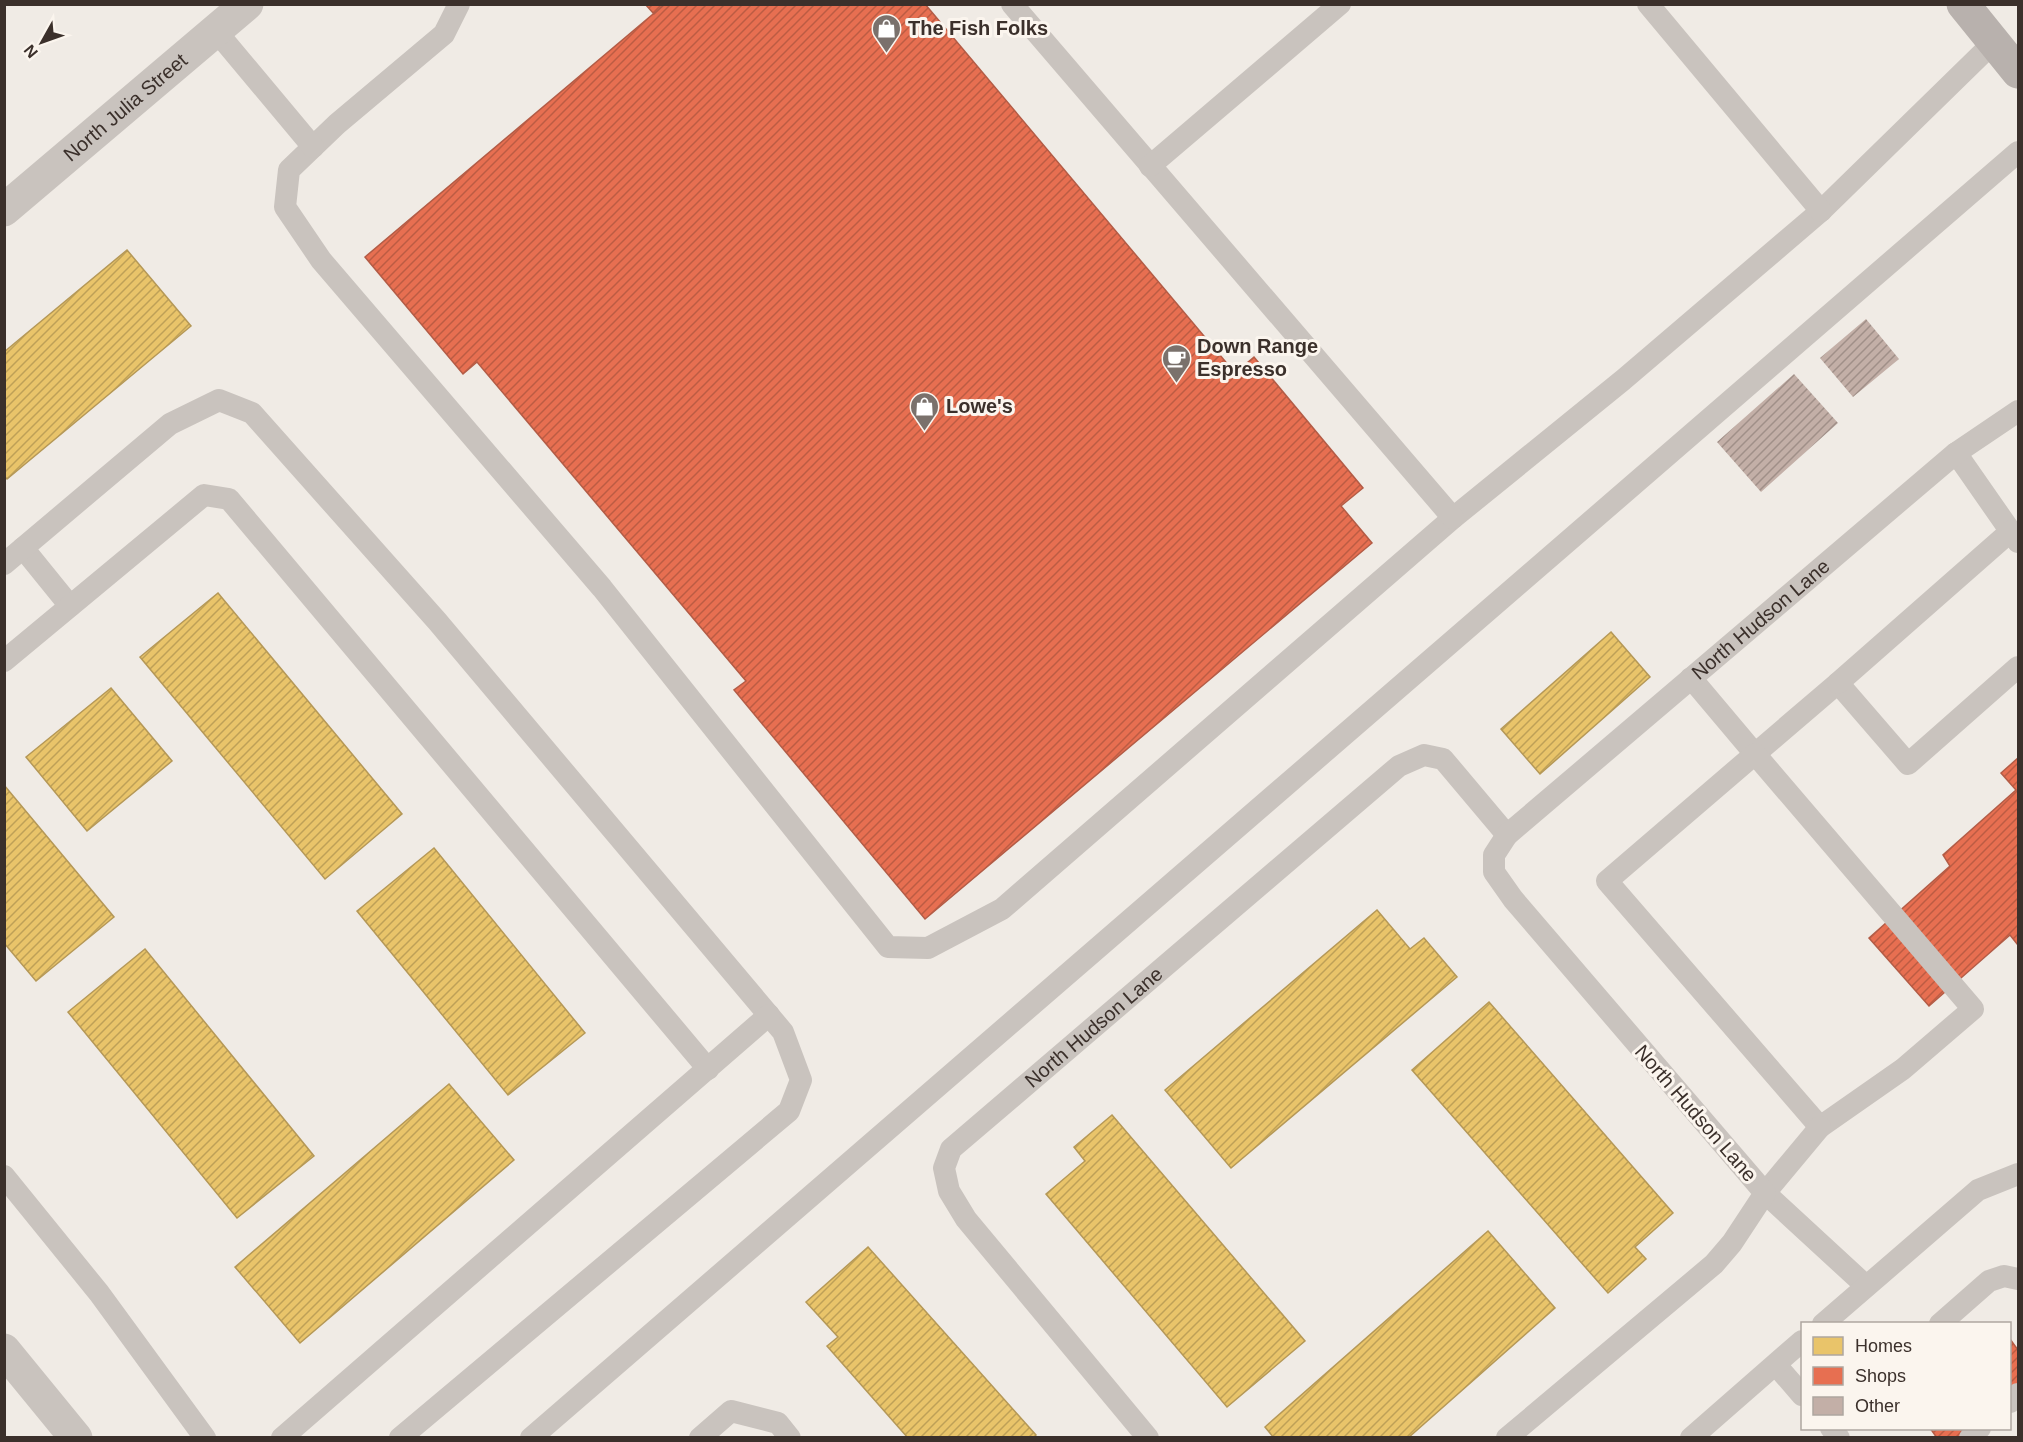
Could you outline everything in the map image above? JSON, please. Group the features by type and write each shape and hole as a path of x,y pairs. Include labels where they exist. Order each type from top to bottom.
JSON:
{"main road":[{"path":"1963,4 2019,72"}],"street":[{"name":"North Julia Street","path":"4,210 247,4"},
{"path":"10,1369 76,1437"}],"lane":[{"path":"459,4 444,34 337,124 289,170 285,207 321,260 602,588 888,946 928,948 1002,909 1453,518 1623,380 1821,211 1994,42"},
{"path":"1012,4 1453,518"},
{"path":"1150,166 1340,4"},
{"path":"1648,4 1821,211"},
{"path":"216,30 313,147"},
{"path":"531,1437 2019,152"},
{"path":"4,564 170,424 219,400 252,413 437,621 783,1032 801,1080 789,1111 400,1437"},
{"name":"North Hudson Lane","path":"1507,1437 1714,1264 1732,1243 1765,1193 1513,899 1494,872 1494,855 1507,835 1956,453 2003,419 2019,411"},
{"path":"1820,1127 1607,881 1838,683 2015,537 1956,453"},
{"path":"4,661 204,495 229,499 708,1069"},
{"path":"23,548 70,606"},
{"path":"1838,683 1908,764 2019,667"},
{"path":"1691,678 1973,1009 1903,1069 1820,1127 1765,1193 1866,1286"},
{"name":"North Hudson Lane","path":"1148,1437 966,1219 949,1191 944,1168 951,1149 1399,766 1424,755 1443,759 1507,835"},
{"path":"282,1437 769,1016"},
{"path":"1824,1322 1978,1190 2019,1173"},
{"path":"4,1176 99,1293 205,1437"},
{"path":"1941,1322 1989,1281 2004,1276 2019,1279"},
{"path":"1693,1437 1801,1343"},
{"path":"1776,1365 1801,1393"},
{"path":"700,1437 732,1411 778,1424 790,1437"}],"building: Homes":[{"path":"127,250 191,326 7,479 4,476 4,352"},
{"path":"218,593 402,814 325,879 140,657"},
{"path":"1611,632 1650,677 1540,774 1501,729"},
{"path":"111,688 172,761 87,831 26,757"},
{"path":"4,785 114,917 36,981 4,943"},
{"path":"434,848 585,1033 508,1095 357,911"},
{"path":"1377,910 1410,949 1424,938 1457,977 1231,1168 1165,1090"},
{"path":"145,949 314,1156 237,1218 68,1012"},
{"path":"1489,1002 1673,1213 1635,1247 1646,1259 1608,1293 1412,1070"},
{"path":"449,1084 514,1160 300,1343 235,1267"},
{"path":"1112,1115 1305,1341 1227,1407 1046,1194 1085,1161 1074,1147"},
{"path":"1488,1231 1555,1308 1408,1438 1274,1438 1265,1427"},
{"path":"868,1247 1036,1435 1033,1438 908,1438 827,1346 838,1337 806,1302"}],"building: Shops":[{"path":"645,4 665,4 654,14"},
{"name":"Lowe's","path":"665,4 925,4 1235,373 1254,357 1363,488 1341,506 1372,543 925,919 734,690 746,681 477,362 463,374 365,257"},
{"path":"2018,758 2018,945 2010,935 1929,1006 1869,938 1950,866 1943,855 2016,790 2001,773"},
{"path":"2011,1340 2018,1350 2018,1389 2011,1396"},
{"path":"1931,1430 1970,1430 1961,1438 1937,1438"}],"building: Other":[{"path":"1866,319 1899,359 1853,397 1820,358"},
{"path":"1794,374 1838,423 1761,492 1717,442"}],"place":[{"name":"The Fish Folks","path":"887,54"},
{"name":"Down Range Espresso","path":"1176,384"},
{"name":"Lowe's","path":"925,432"}]}
